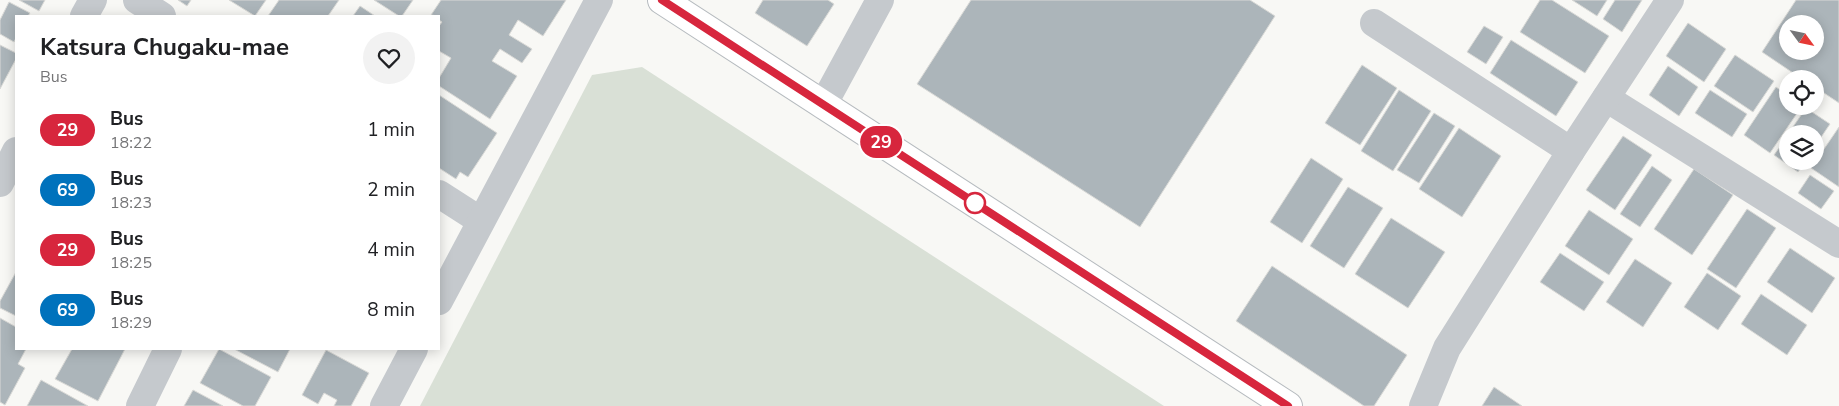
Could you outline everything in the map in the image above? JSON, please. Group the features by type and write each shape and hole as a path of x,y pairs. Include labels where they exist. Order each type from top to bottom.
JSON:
{"main road":[{"path":"662,0 1288,406"}],"street":[{"path":"85,15 93,0"},
{"path":"137,0 160,15"},
{"path":"440,299 599,0"},
{"path":"823,105 880,0"},
{"path":"1423,406 1447,348 1571,151 1670,0"},
{"path":"1374,23 1571,151"},
{"path":"1606,98 1839,244"},
{"path":"0,183 15,153"},
{"path":"440,195 481,221"},
{"path":"140,406 168,350"},
{"path":"384,406 413,350"}],"shaded area":[{"path":"642,67 1164,406 420,406 592,75"}],"building":[{"path":"19,0 45,0 39,11"},
{"path":"178,0 191,0 187,6"},
{"path":"229,0 266,0 256,15"},
{"path":"279,0 339,0 329,15 269,15"},
{"path":"374,0 413,0 403,15 397,15"},
{"path":"441,0 566,0 543,36 518,20 509,35 532,49 522,63 500,49 492,61 517,76 490,119 440,87 440,76 451,58 440,52 440,25 442,22 440,21 440,15 431,15"},
{"path":"763,0 828,0 834,4 807,46 755,13"},
{"path":"971,0 1250,0 1275,16 1140,227 917,84"},
{"path":"1540,0 1552,0 1609,36 1585,73 1520,32"},
{"path":"1572,0 1607,0 1597,16"},
{"path":"1615,0 1642,0 1622,32 1603,19"},
{"path":"1796,0 1839,0 1839,103 1824,93 1824,70 1789,70 1762,52 1779,26 1779,60 1824,60 1824,15 1786,15"},
{"path":"9,2 30,13 29,15 15,15 14,42 0,34 0,20"},
{"path":"360,6 374,15 354,15"},
{"path":"1688,23 1726,49 1704,82 1666,56"},
{"path":"1484,26 1503,37 1486,64 1467,52"},
{"path":"1511,40 1578,82 1556,116 1490,73"},
{"path":"0,45 15,52 15,61 0,89"},
{"path":"1735,55 1774,81 1753,112 1714,86"},
{"path":"1362,65 1397,88 1360,145 1325,123"},
{"path":"1668,66 1698,87 1679,116 1649,95"},
{"path":"1776,87 1779,89 1779,115 1796,115 1789,125 1779,125 1779,140 1770,153 1744,135"},
{"path":"1399,90 1431,111 1393,171 1361,151"},
{"path":"1710,90 1747,114 1732,137 1695,113"},
{"path":"440,96 497,133 468,177 460,172 456,179 440,169"},
{"path":"1434,113 1455,126 1419,183 1397,170"},
{"path":"1801,115 1816,115 1830,124 1824,133 1824,125 1794,125"},
{"path":"1839,127 1839,187 1814,170 1824,170 1824,149"},
{"path":"1459,128 1501,156 1462,217 1419,189"},
{"path":"1623,136 1652,155 1615,210 1586,190"},
{"path":"1779,148 1779,159 1774,155"},
{"path":"1311,158 1343,179 1302,243 1270,222"},
{"path":"1652,166 1672,180 1640,227 1620,214"},
{"path":"1694,169 1733,195 1692,255 1654,229"},
{"path":"1810,175 1834,191 1821,209 1798,193"},
{"path":"1348,187 1383,208 1344,268 1310,246"},
{"path":"1747,209 1776,228 1736,288 1707,269"},
{"path":"1589,210 1633,239 1609,275 1565,246"},
{"path":"1391,218 1445,252 1408,308 1355,274"},
{"path":"1790,248 1835,278 1812,313 1767,282"},
{"path":"1560,253 1604,282 1584,311 1540,282"},
{"path":"1635,259 1672,283 1643,327 1606,302"},
{"path":"1272,266 1407,355 1374,406 1364,406 1236,321"},
{"path":"1707,273 1741,296 1718,330 1684,307"},
{"path":"15,274 15,316 0,308 0,301"},
{"path":"1761,294 1807,325 1787,355 1741,324"},
{"path":"0,318 15,326 15,350 25,350 18,364 25,368 5,405 0,402"},
{"path":"71,350 124,350 98,401 55,379"},
{"path":"218,350 271,377 255,406 243,406 200,383"},
{"path":"236,350 289,350 278,372"},
{"path":"326,350 369,373 351,406 334,406 337,400 324,393 318,404 302,395"},
{"path":"41,380 88,406 27,406"},
{"path":"1494,387 1522,406 1482,406"},
{"path":"193,390 223,406 184,406"}],"bus line":[{"name":"29","path":"662,0 1288,406"}]}
